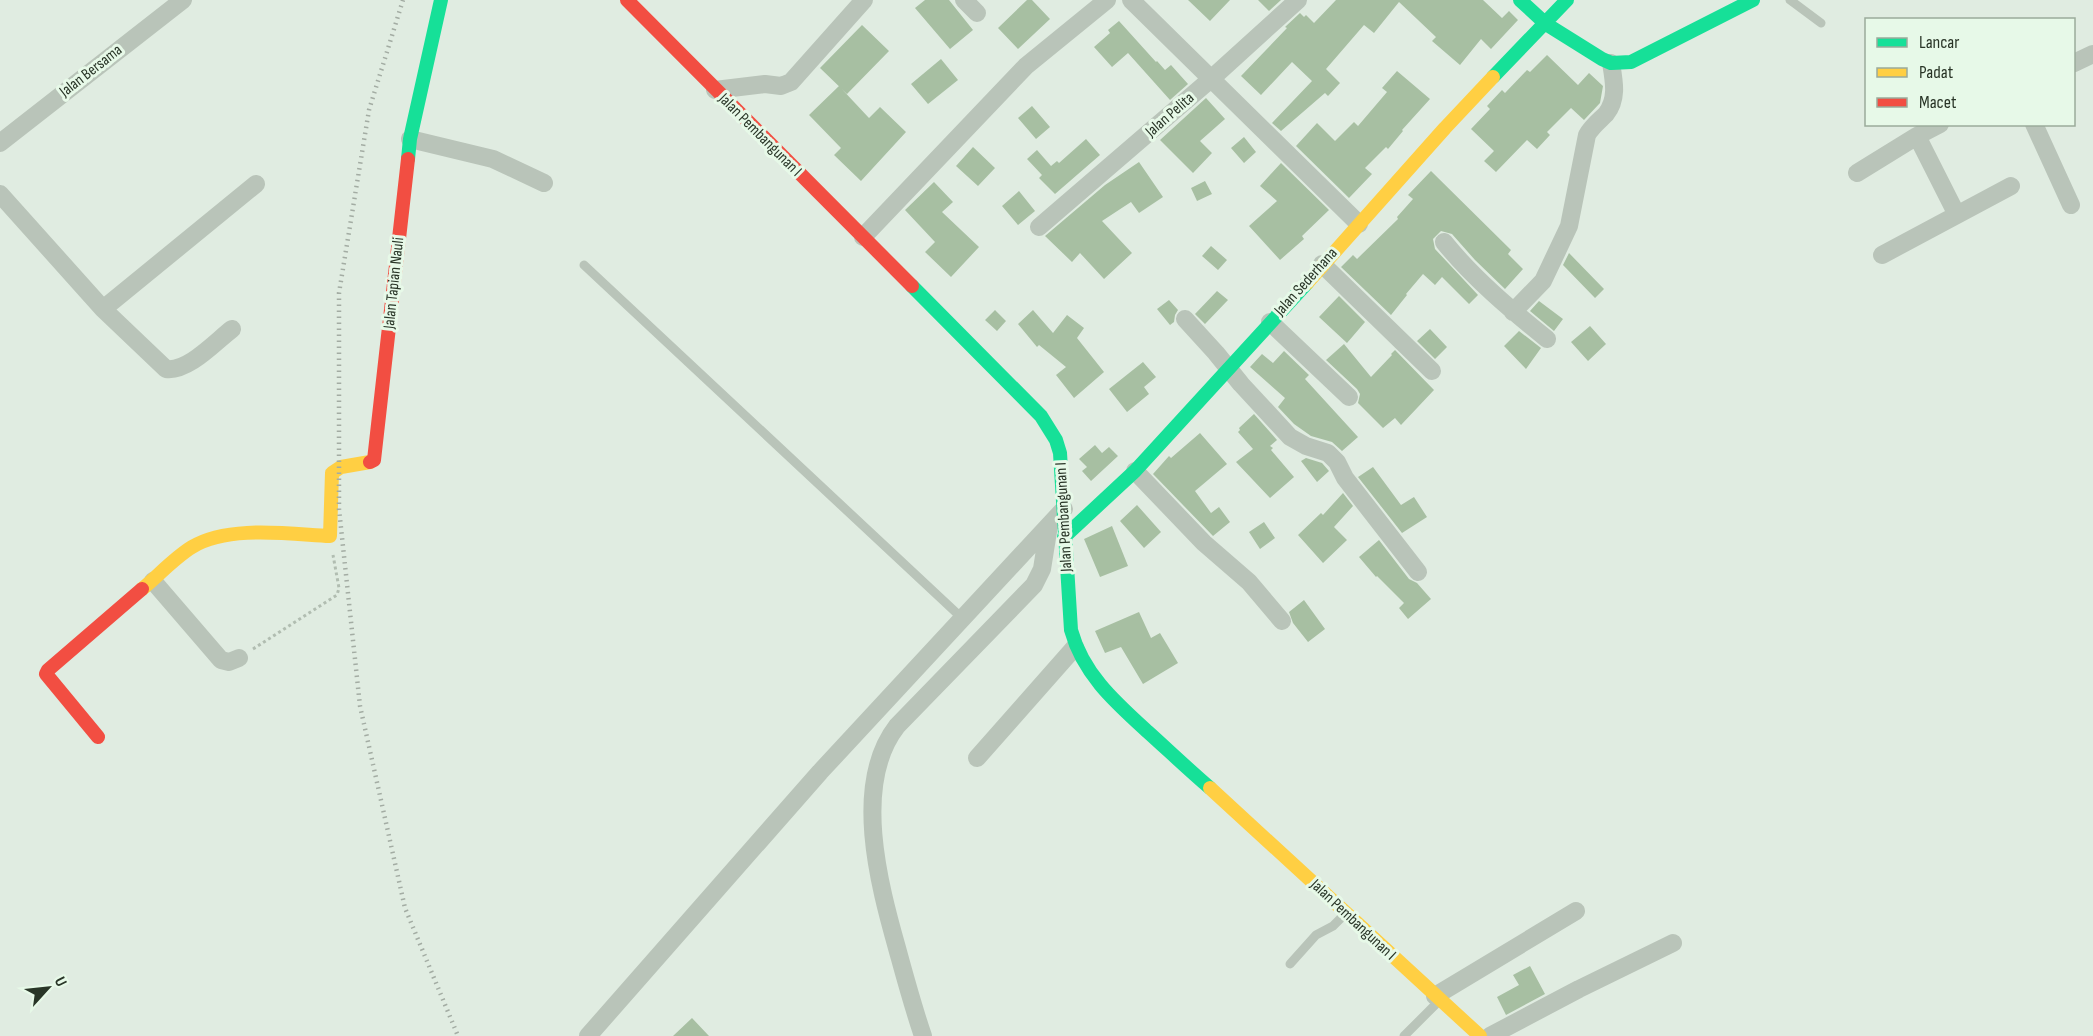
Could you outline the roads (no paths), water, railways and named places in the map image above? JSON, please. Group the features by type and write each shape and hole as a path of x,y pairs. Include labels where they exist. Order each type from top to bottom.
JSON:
{"street":[{"name":"Jalan Bersama","path":"0,143 183,0"},
{"name":"Jalan Tapian Nauli","path":"153,581 191,547 210,537 230,534 330,536 332,473 339,467 370,463 376,455 410,139 441,0"},
{"name":"Jalan Pembangunan I","path":"627,0 1041,416 1056,440 1060,453 1071,630 1075,647 1090,675 1480,1036"},
{"path":"716,90 765,84 780,86 791,82 864,0"},
{"path":"863,237 1026,66 1107,0"},
{"path":"1131,0 1359,224"},
{"name":"Jalan Pelita","path":"1040,227 1211,79 1298,0"},
{"path":"1520,0 1546,24 1611,63 1631,62 1753,0"},
{"name":"Jalan Sederhana","path":"1064,537 1135,471 1389,193 1445,128 1567,0"},
{"path":"2075,62 2093,54"},
{"path":"1513,312 1544,281 1569,226 1587,135 1613,102 1615,89 1611,63"},
{"path":"1857,173 1936,126"},
{"path":"2035,126 2071,205"},
{"path":"1917,136 1957,215"},
{"path":"410,139 494,159 544,183"},
{"path":"103,309 256,184"},
{"path":"1882,255 2011,186"},
{"path":"0,194 103,309 166,369 179,369 188,364 232,328"},
{"path":"1444,242 1453,254 1513,312 1547,339"},
{"path":"1322,264 1432,371"},
{"path":"1185,318 1290,437 1306,446 1328,453 1337,462 1345,478 1418,572"},
{"path":"1270,322 1349,397"},
{"path":"1135,471 1204,543 1249,582 1282,621"},
{"path":"588,1036 820,772 1064,509"},
{"path":"923,1036 887,912 874,852 874,793 880,756 884,745 897,726 1034,585 1042,569 1049,525"},
{"path":"98,737 46,674 153,581 221,660 229,662 239,658"},
{"path":"977,758 1075,647"},
{"path":"1437,998 1576,911"},
{"path":"1490,1036 1579,988 1673,943"}],"lane":[{"path":"1790,0 1821,23"},
{"path":"584,266 963,619"},
{"path":"1290,964 1316,935 1334,926 1346,914"},
{"path":"1404,1036 1437,998"}],"railway":[{"path":"403,0 369,110 339,293 339,509 360,706 405,908 458,1036"}]}
